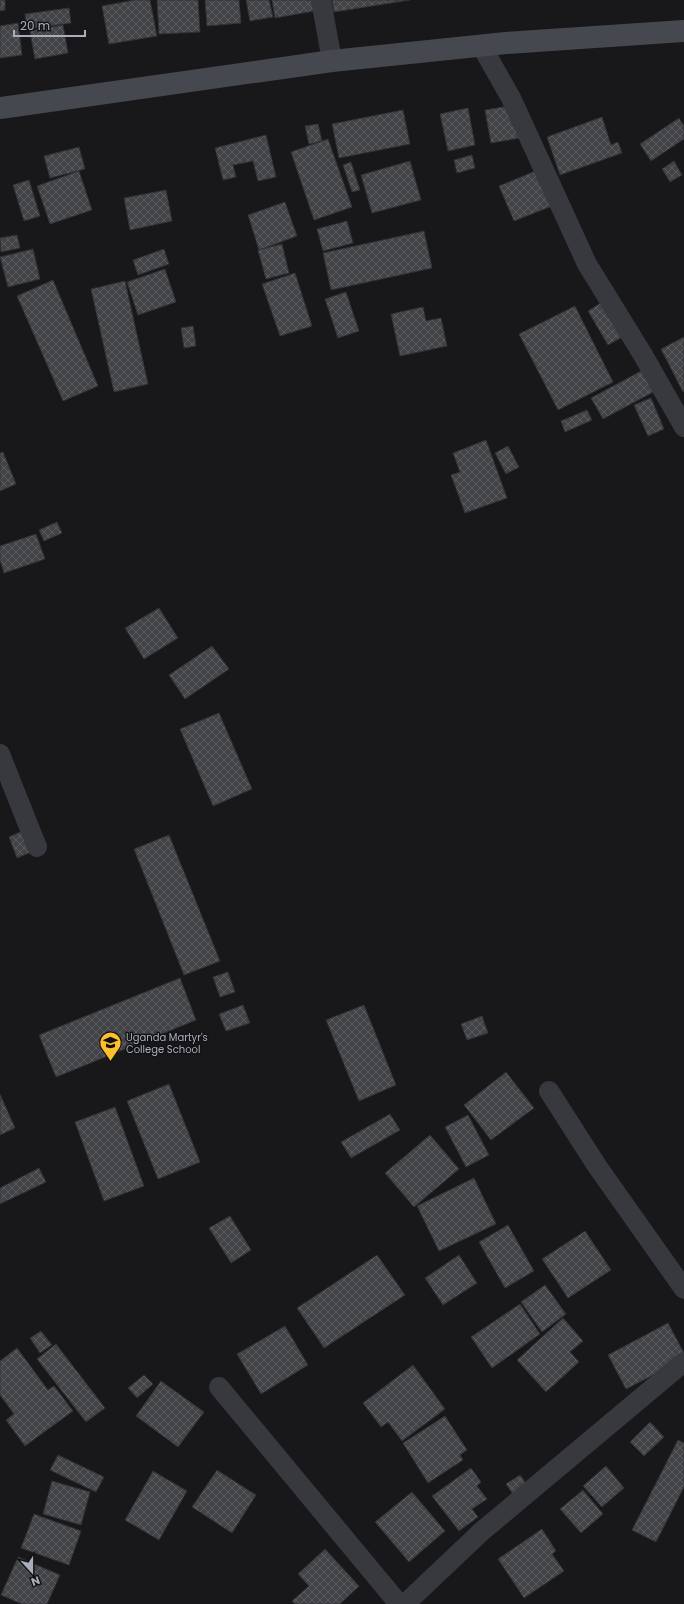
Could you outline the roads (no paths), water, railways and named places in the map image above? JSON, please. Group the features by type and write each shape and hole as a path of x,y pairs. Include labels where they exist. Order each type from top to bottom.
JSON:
{"main road":[{"path":"0,108 332,62 481,46 684,31"}],"street":[{"path":"321,0 332,62"},
{"path":"481,46 510,98 587,264 643,355 684,427"},
{"path":"0,754 37,847"},
{"path":"548,1091 597,1166 684,1289"},
{"path":"405,1604 481,1532 684,1362"},
{"path":"219,1388 399,1604"}],"place":[{"name":"Uganda Martyr's College School","path":"110,1062"}]}
